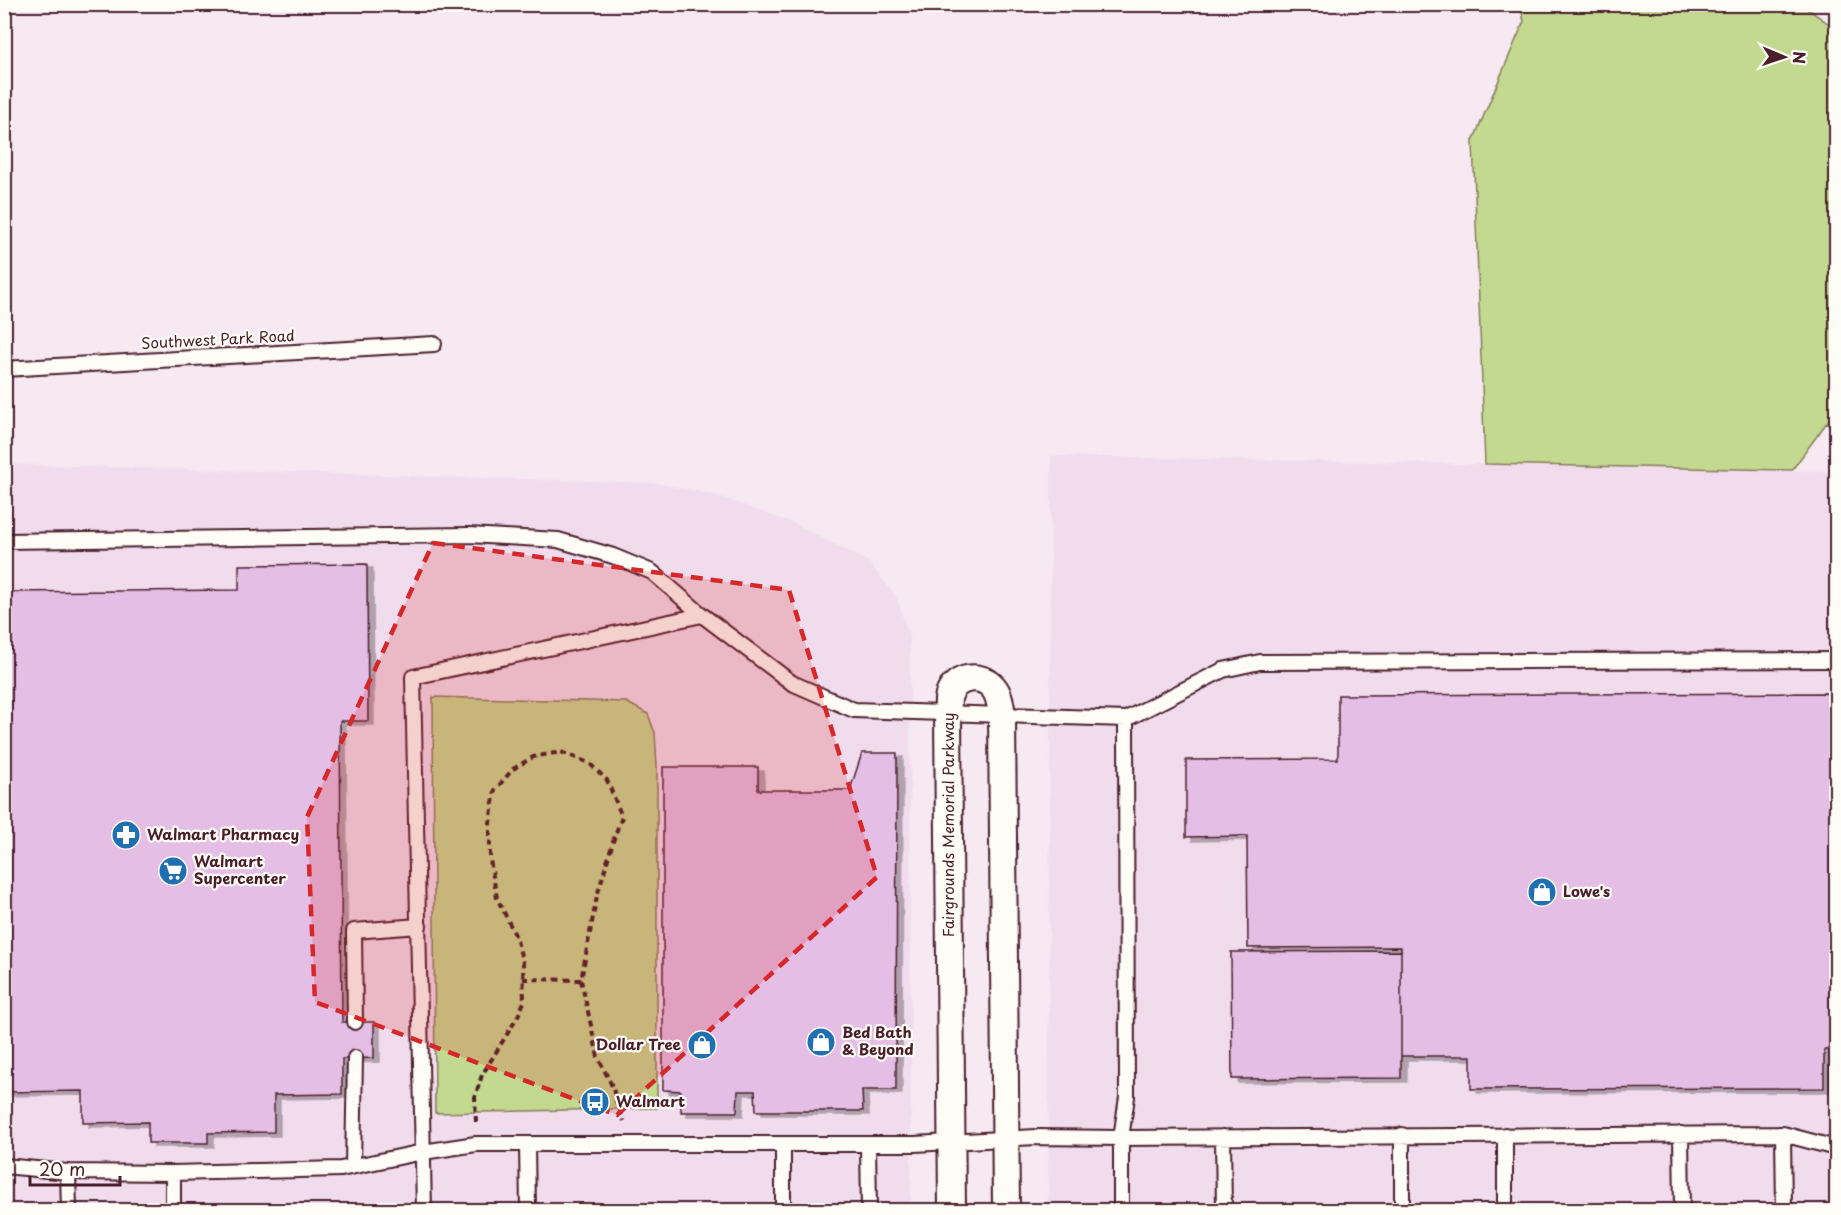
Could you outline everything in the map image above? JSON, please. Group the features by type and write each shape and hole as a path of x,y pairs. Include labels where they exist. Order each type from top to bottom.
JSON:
{"street":[{"name":"Fairgrounds Memorial Parkway","path":"952,1210 948,714 949,694 959,682 970,678 982,679 992,686 999,696 1002,714 1006,1210"}],"lane":[{"name":"Southwest Park Road","path":"4,369 434,344"},
{"path":"4,541 469,535 558,540 613,556 652,572 702,615 792,683 854,710 1126,719 1223,669 1260,662 1836,660"},
{"path":"424,1210 413,677 702,615"},
{"path":"1121,1210 1121,1138 1127,1096 1126,719"},
{"path":"355,1022 354,931 419,926"},
{"path":"353,1165 355,1058"},
{"path":"1681,1134 1682,1210"},
{"path":"1784,1134 1784,1210"},
{"path":"4,1166 68,1172 173,1173 341,1169 476,1144 915,1144 1005,1138 1784,1134 1836,1148"},
{"path":"1402,1135 1402,1210"},
{"path":"1505,1135 1505,1210"},
{"path":"1223,1137 1224,1210"},
{"path":"527,1144 528,1210"},
{"path":"783,1144 783,1210"},
{"path":"868,1144 869,1210"},
{"path":"68,1172 69,1210"},
{"path":"173,1173 173,1210"}],"path":[{"path":"476,1144 475,1097 482,1075 517,1018 524,1002 523,963 516,937 497,898 490,860 490,823 495,790 513,769 533,757 561,752 589,763 607,780 622,817 597,896 582,980 598,1057 613,1088 633,1144"},
{"path":"523,979 582,980"}],"highlighted area":[{"path":"433,543 789,590 877,877 617,1115 315,1002 307,817"}],"shaded area":[{"path":"1051,456 1825,471 1836,474 1836,1210 1048,1210"},
{"path":"5,464 656,483 718,496 798,525 869,562 897,598 910,639 911,1210 5,1210"}],"green space":[{"path":"1520,5 1802,5 1836,29 1836,410 1792,470 1485,464 1473,141 1524,21"},
{"path":"433,697 626,702 648,714 655,733 657,766 657,1108 435,1113"}],"building":[{"name":"Walmart Supercenter","path":"367,564 368,721 340,721 342,1022 374,1022 374,1058 342,1059 342,1094 274,1095 274,1132 208,1133 208,1143 148,1143 148,1122 83,1123 83,1091 4,1092 4,592 239,590 239,565"},
{"name":"Lowe's","path":"1836,693 1836,1050 1824,1050 1824,1088 1471,1089 1471,1056 1401,1056 1401,947 1248,948 1247,836 1186,837 1186,760 1338,759 1338,695"},
{"path":"862,753 897,753 896,1090 862,1090 863,1111 756,1111 755,1091 738,1091 737,1112 681,1112 681,1091 663,1090 663,767 758,767 758,790 850,790"},
{"path":"1401,951 1401,1078 1232,1079 1231,952"}],"place":[{"name":"Walmart Pharmacy","path":"126,835"},
{"name":"Walmart Supercenter","path":"173,871"},
{"name":"Lowe's","path":"1542,892"},
{"name":"Bed Bath & Beyond","path":"821,1042"},
{"name":"Dollar Tree","path":"702,1045"},
{"name":"Walmart","path":"595,1102"}]}
